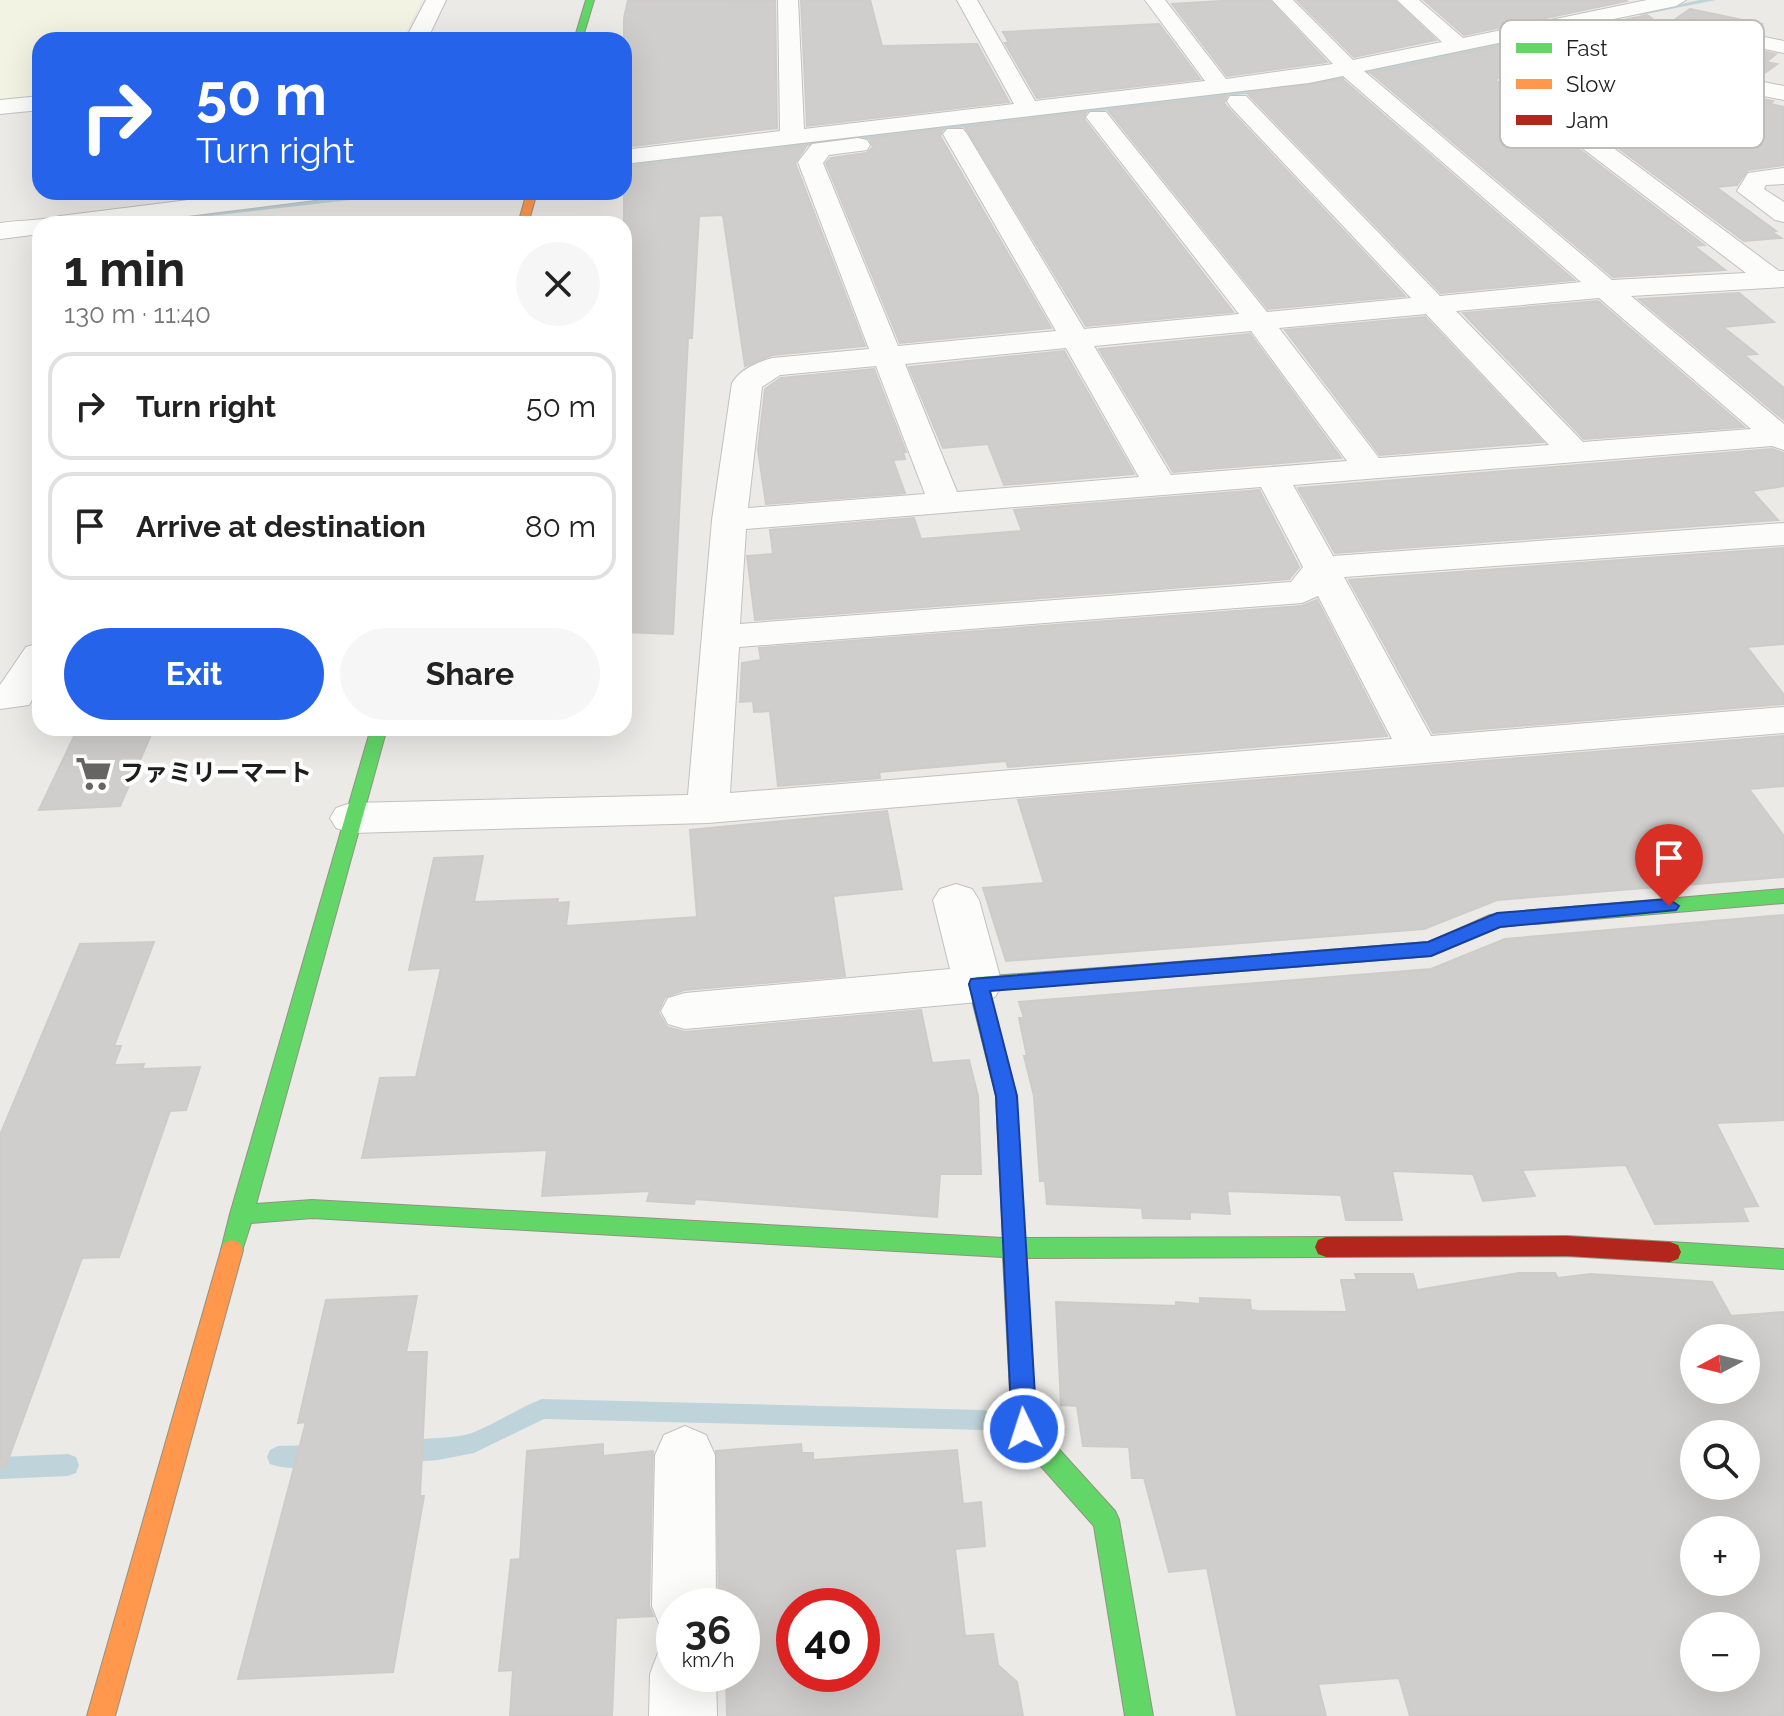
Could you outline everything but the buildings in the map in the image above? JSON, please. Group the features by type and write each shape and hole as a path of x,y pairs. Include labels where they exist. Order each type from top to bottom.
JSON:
{"street":[{"path":"420,32 436,0"},
{"path":"580,32 590,0"},
{"path":"788,0 792,137"},
{"path":"967,0 1028,109"},
{"path":"1155,0 1229,94 1575,453"},
{"path":"1282,0 1356,77 1602,289 1782,438"},
{"path":"1407,0 1457,44"},
{"path":"1569,20 1676,0"},
{"path":"1539,7 1555,20"},
{"path":"945,503 810,162 821,149 1098,117 1229,94 1356,77 1457,44 1500,35"},
{"path":"1764,43 1784,47"},
{"path":"1764,89 1784,93"},
{"path":"632,156 1028,109 1229,94"},
{"path":"0,107 32,104"},
{"path":"1098,117 1259,321 1371,470"},
{"path":"955,134 1162,487"},
{"path":"1597,148 1776,283"},
{"path":"1784,176 1757,178 1750,191 1784,214"},
{"path":"150,216 228,209 274,200"},
{"path":"0,231 32,227"},
{"path":"708,809 729,520 747,383 772,367 1602,289 1776,283"},
{"path":"729,520 1782,438"},
{"path":"1273,478 1418,750"},
{"path":"720,637 1302,592 1321,568 1784,534"},
{"path":"14,703 32,670"},
{"path":"351,818 708,809 1784,720"},
{"path":"101,1716 377,736"},
{"path":"685,1011 978,984 1431,949 1497,920 1784,896"},
{"path":"956,900 1006,1096 1024,1429 1106,1520 1139,1716"},
{"path":"241,1214 312,1209 1012,1248 1567,1246 1784,1259"},
{"path":"684,1588 685,1455"},
{"path":"683,1692 683,1716"}],"shaded area":[{"path":"0,0 422,0 406,32 32,32 32,101 0,104"}],"waterway":[{"path":"1641,13 1712,0"},
{"path":"632,164 1311,84 1500,43"},
{"path":"183,216 323,200"},
{"path":"403,1452 438,1450 474,1443 542,1409 984,1420"},
{"path":"278,1457 316,1456"},
{"path":"0,1468 68,1465"}],"traffic: fast":[{"path":"580,32 590,0"},
{"path":"232,1250 377,736"},
{"path":"1535,917 1784,896"},
{"path":"1138,972 978,984 1006,1096 1024,1429 1106,1520 1139,1716"},
{"path":"241,1214 312,1209 1012,1248 1326,1247"},
{"path":"1670,1252 1784,1259"}],"traffic: slow":[{"path":"525,216 530,200"},
{"path":"1138,972 1431,949 1497,920 1535,917"},
{"path":"101,1716 232,1250"}],"traffic: jam":[{"path":"1326,1247 1567,1246 1670,1252"}],"place":[{"name":"ファミリーマート","path":"94,773"}],"route":[{"path":"1024,1429 1006,1096 978,984 1431,949 1497,920 1669,906"}]}
